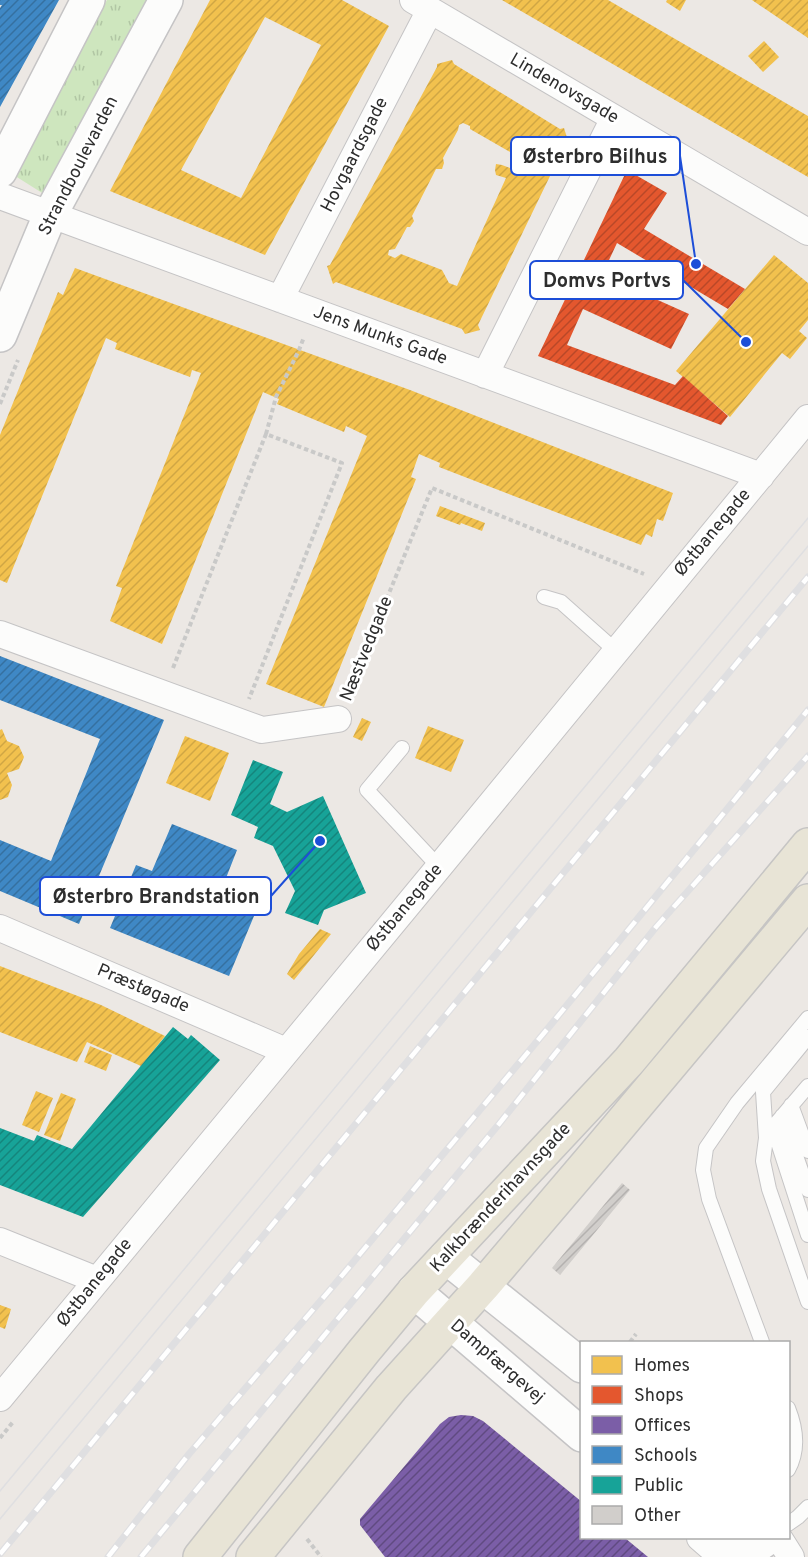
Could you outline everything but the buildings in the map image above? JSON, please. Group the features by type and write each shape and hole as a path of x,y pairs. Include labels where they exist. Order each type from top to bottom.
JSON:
{"main road":[{"name":"Kalkbrænderihavnsgade","path":"200,1557 414,1291 629,1061 808,844"},
{"path":"253,1557 391,1388 483,1286 808,902"}],"street":[{"path":"0,171 88,0"},
{"name":"Strandboulevarden","path":"0,335 50,215 166,0"},
{"name":"Lindenovsgade","path":"422,5 808,232"},
{"name":"Hovgaardsgade","path":"280,299 422,5"},
{"path":"485,375 614,118"},
{"name":"Jens Munks Gade","path":"0,196 761,476"},
{"name":"Østbanegade","path":"0,1398 808,418"},
{"name":"Næstvedgade","path":"0,634 262,730 338,719"},
{"name":"Præstøgade","path":"0,928 286,1051"},
{"path":"0,1241 97,1280"},
{"path":"446,1257 580,1364"},
{"name":"Dampfærgevej","path":"414,1291 580,1434"},
{"path":"719,1544 748,1548 755,1547 767,1539"},
{"path":"780,1539 791,1557"}],"lane":[{"path":"544,597 561,602 616,651"},
{"path":"402,748 367,790 439,867"},
{"path":"762,1341 709,1200 703,1170 706,1148 737,1102 808,1018"},
{"path":"808,1037 763,1092 808,1190"},
{"path":"808,1086 778,1122 763,1161 769,1189 808,1302"},
{"path":"778,1122 808,1151"},
{"path":"778,1122 808,1235"},
{"path":"790,1412 796,1451 790,1467"},
{"path":"790,1523 808,1507"}],"path":[{"path":"162,694 266,434 276,397 299,350"},
{"path":"240,722 342,463 266,434"},
{"name":"Næstvedgade","path":"338,719 432,488 670,585"},
{"path":"631,1341 636,1334"}],"green space":[{"path":"107,0 157,0 47,196 12,174"}],"tram line":[{"path":"0,1491 808,518"},
{"path":"0,1519 808,546"}],"railway":[{"path":"0,1554 808,577"},
{"path":"108,1557 189,1454 335,1284 549,1027 808,710"},
{"path":"141,1557 499,1124 656,927 808,756"}],"place":[{"name":"Østerbro Bilhus","path":"696,264"},
{"name":"Domvs Portvs","path":"746,342"},
{"name":"Østerbro Brandstation","path":"320,841"}]}
